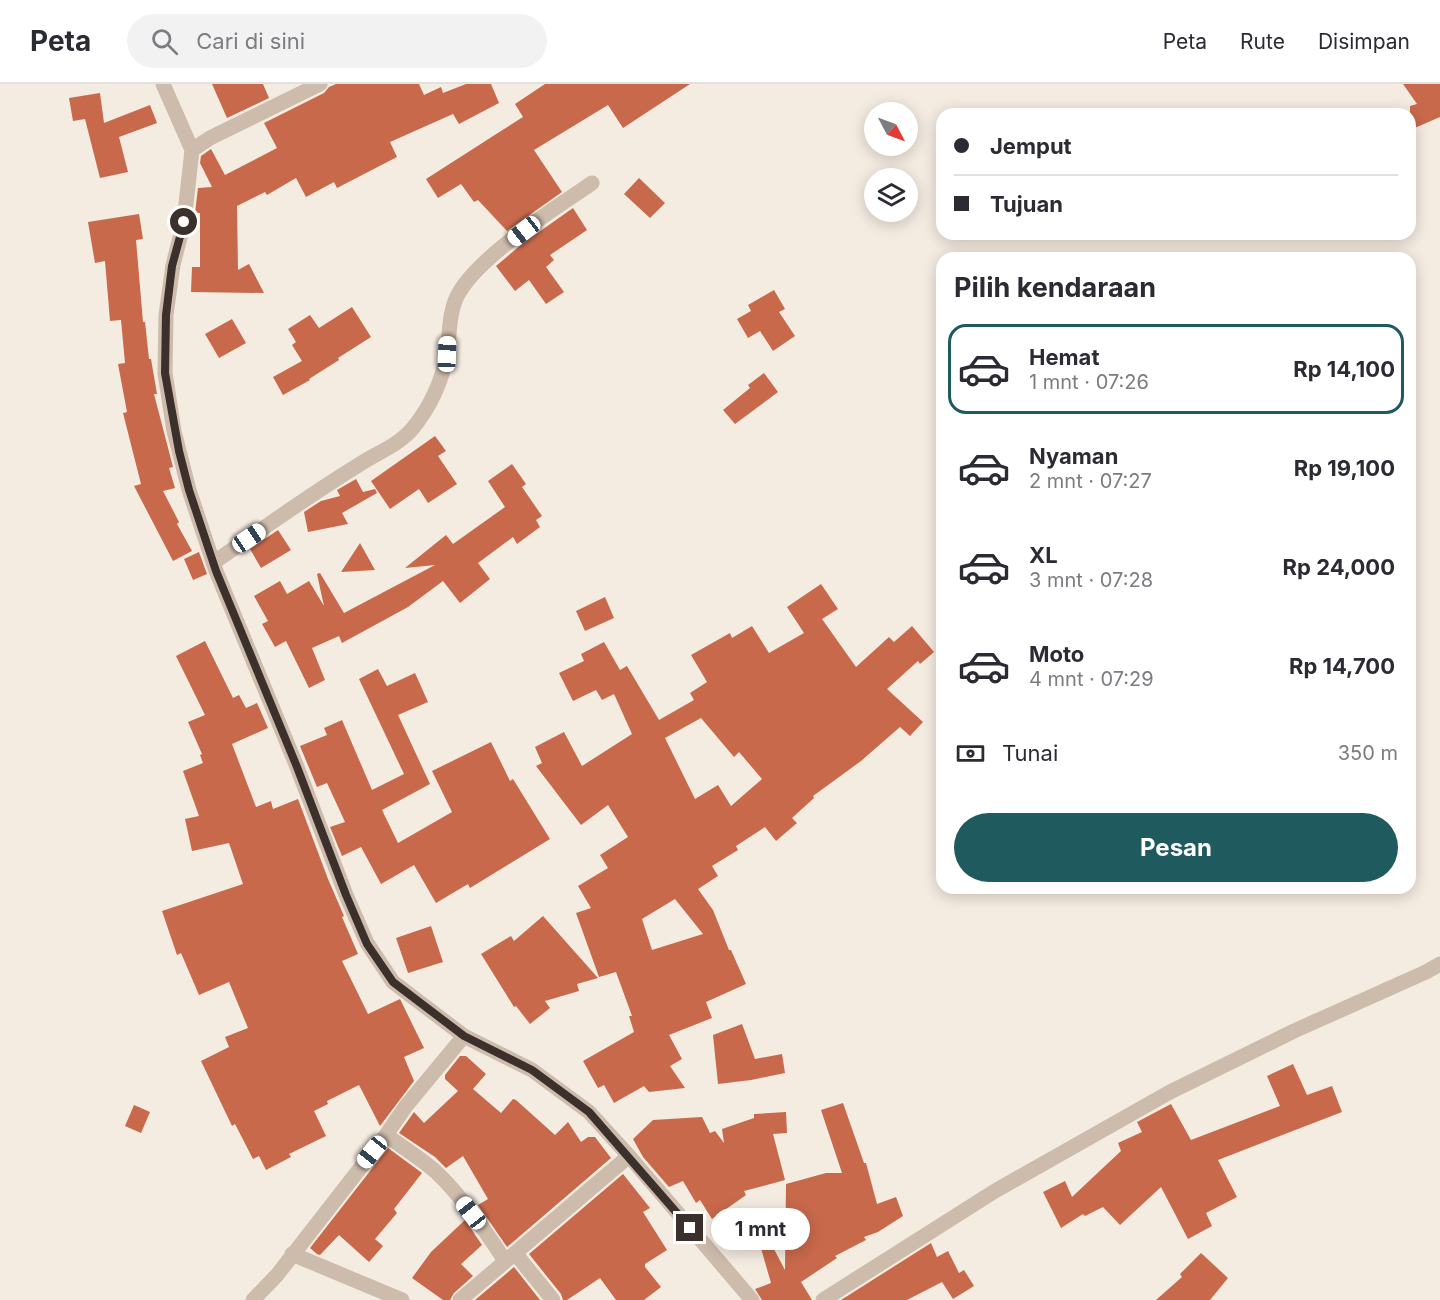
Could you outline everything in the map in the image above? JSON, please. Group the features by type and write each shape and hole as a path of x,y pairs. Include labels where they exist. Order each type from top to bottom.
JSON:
{"street":[{"path":"163,84 192,150 184,222 172,266 166,315 165,373 177,441 189,490 213,563 367,944 393,982 464,1036 532,1070 589,1112 752,1300"},
{"path":"192,150 210,138 320,84"},
{"path":"213,563 357,465 398,442 411,430 428,408 441,377 447,354 450,317 462,286 499,250 592,183"},
{"path":"824,1300 995,1191 1170,1092 1294,1030 1440,964"},
{"path":"253,1300 277,1275 406,1106 464,1036"},
{"path":"386,1135 443,1179 492,1241 553,1300"},
{"path":"460,1300 629,1156"},
{"path":"292,1254 402,1300"}],"building":[{"path":"212,84 263,84 269,98 227,118"},
{"path":"336,84 419,84 424,95 441,87 443,93 466,84 491,84 499,103 459,124 453,114 390,142 397,157 337,188 334,182 306,197 296,178 267,195 265,192 237,206 238,270 249,264 264,293 191,292 192,267 200,267 200,213 195,213 198,188 212,187 200,163 201,156 211,149 225,175 277,148 264,123 324,93"},
{"path":"545,84 690,84 623,128 608,105 534,150 562,192 507,231 478,200 474,202 461,184 438,198 426,179 523,117 515,104"},
{"path":"1403,84 1440,84 1440,117 1416,127 1416,108 1410,108 1410,106 1417,104"},
{"path":"100,93 104,123 150,105 157,123 119,137 128,172 100,178 85,119 73,121 69,98"},
{"path":"639,178 665,203 650,218 624,194"},
{"path":"573,208 587,230 550,255 554,260 546,267 564,292 546,304 529,280 515,291 496,266 522,244"},
{"path":"139,214 143,239 136,240 143,322 145,322 149,359 151,359 157,394 154,394 173,467 169,468 175,488 163,491 192,551 173,561 134,486 141,484 123,413 127,412 118,364 125,363 121,320 110,321 105,261 95,263 88,222"},
{"path":"774,290 785,309 779,312 795,336 773,351 760,331 748,338 737,319 751,311 748,305"},
{"path":"352,307 371,337 338,358 339,360 310,380 283,395 273,377 302,361 292,345 296,342 288,329 310,315 319,328"},
{"path":"232,319 246,343 219,358 205,334"},
{"path":"764,373 778,392 735,424 723,410 750,388 748,385"},
{"path":"435,436 446,451 438,456 457,484 428,503 419,489 390,509 371,481"},
{"path":"512,464 526,484 522,487 542,516 536,520 540,527 517,544 513,537 478,563 490,579 460,603 443,581 408,607 342,643 339,636 312,648 325,680 309,688 286,641 275,647 262,624 268,621 254,596 280,581 287,594 309,581 324,606 317,574 320,573 344,613 435,565 405,568 446,535 453,544 505,507 488,481"},
{"path":"356,479 363,492 375,489 377,493 342,513 348,524 308,532 304,512 321,501 340,496 337,490"},
{"path":"278,530 291,550 261,568 250,549"},
{"path":"360,543 375,570 341,572"},
{"path":"199,552 207,574 193,580 184,559"},
{"path":"821,584 838,609 822,619 856,667 889,637 894,642 912,626 934,652 920,664 918,661 887,689 923,722 910,736 900,727 861,761 813,796 814,798 792,818 797,823 776,841 765,827 736,846 738,850 712,866 718,876 698,889 713,910 746,984 706,1002 712,1018 669,1035 682,1059 670,1066 685,1088 649,1092 644,1086 614,1103 604,1085 598,1088 583,1061 634,1032 629,1016 632,1016 616,972 599,977 576,913 591,908 578,886 608,868 600,855 628,837 608,805 581,825 536,766 542,763 535,747 564,732 582,766 632,734 614,694 602,700 596,690 573,701 559,673 584,661 581,654 604,642 620,670 627,666 659,720 694,700 690,693 707,682 691,655 730,633 732,638 752,626 769,653 804,633 787,607","holes":["701,718 734,757 739,752 762,779 731,806 718,785 695,799 665,738","675,899 703,934 652,950 642,919"]},
{"path":"605,597 614,618 585,631 576,611"},
{"path":"205,641 233,698 239,695 246,708 257,703 268,728 232,744 256,807 271,801 273,809 298,799 358,954 342,961 368,1014 400,999 424,1048 404,1057 414,1081 380,1126 359,1085 327,1101 328,1104 314,1111 326,1136 289,1154 291,1157 266,1170 259,1156 253,1159 235,1124 232,1126 201,1061 229,1047 225,1037 248,1028 229,982 199,995 181,953 177,955 162,911 243,884 229,843 192,851 185,819 199,816 183,771 203,763 200,755 202,754 188,722 205,715 176,656"},
{"path":"378,669 387,686 415,673 428,702 398,715 430,784 382,810 398,843 452,812 432,771 491,742 510,781 513,779 550,839 470,888 468,884 436,903 414,865 381,884 361,847 342,856 330,827 345,822 327,783 317,787 300,746 327,735 324,728 342,720 372,790 404,774 359,679"},
{"path":"543,916 598,978 577,984 579,991 545,1001 550,1008 530,1024 516,1006 514,1007 481,954 511,936 514,941"},
{"path":"431,926 443,962 408,973 396,938"},
{"path":"742,1024 755,1059 782,1054 785,1073 718,1084 713,1035"},
{"path":"460,1056 466,1056 486,1074 473,1089 501,1113 513,1099 516,1100 555,1135 568,1122 581,1142 588,1137 595,1137 611,1158 507,1247 478,1205 488,1199 463,1156 446,1168 435,1157 399,1133 414,1112 424,1123 458,1091 445,1079 445,1075"},
{"path":"1293,1064 1307,1095 1332,1086 1342,1112 1218,1160 1237,1197 1206,1213 1212,1226 1188,1239 1161,1187 1120,1225 1103,1207 1085,1216 1083,1214 1061,1228 1043,1192 1065,1181 1072,1197 1121,1151 1118,1143 1142,1132 1137,1122 1171,1104 1191,1140 1280,1106 1267,1076"},
{"path":"843,1103 864,1163 866,1163 877,1204 896,1197 903,1216 878,1232 864,1237 866,1240 835,1256 837,1258 801,1282 812,1300 762,1300 755,1289 771,1283 758,1238 766,1234 785,1270 786,1184 826,1173 842,1173 821,1110"},
{"path":"134,1105 150,1112 141,1133 125,1126"},
{"path":"786,1112 787,1133 773,1134 785,1180 744,1191 746,1195 712,1219 700,1200 696,1203 683,1181 669,1187 643,1157 633,1139 653,1120 702,1117 710,1133 715,1131 724,1143 722,1129 754,1118 754,1114"},
{"path":"388,1148 422,1173 394,1209 397,1213 375,1239 383,1246 369,1262 339,1235 320,1255 317,1254 310,1248"},
{"path":"623,1174 650,1208 643,1212 667,1250 645,1264 661,1287 644,1300 616,1300 600,1278 567,1300 563,1300 561,1294 529,1254"},
{"path":"465,1220 482,1245 461,1264 473,1276 454,1293 450,1300 443,1300 412,1278 431,1252"},
{"path":"931,1243 937,1257 948,1251 959,1273 964,1270 974,1286 953,1299 942,1282 907,1300 841,1300"},
{"path":"1201,1253 1228,1278 1210,1300 1156,1300 1182,1277 1180,1274"},
{"path":"514,1267 540,1300 475,1300"}],"route":[{"path":"184,222 172,266 166,315 165,373 179,451 189,490 216,571 367,944 393,982 464,1036 532,1070 589,1112 690,1228"}]}
